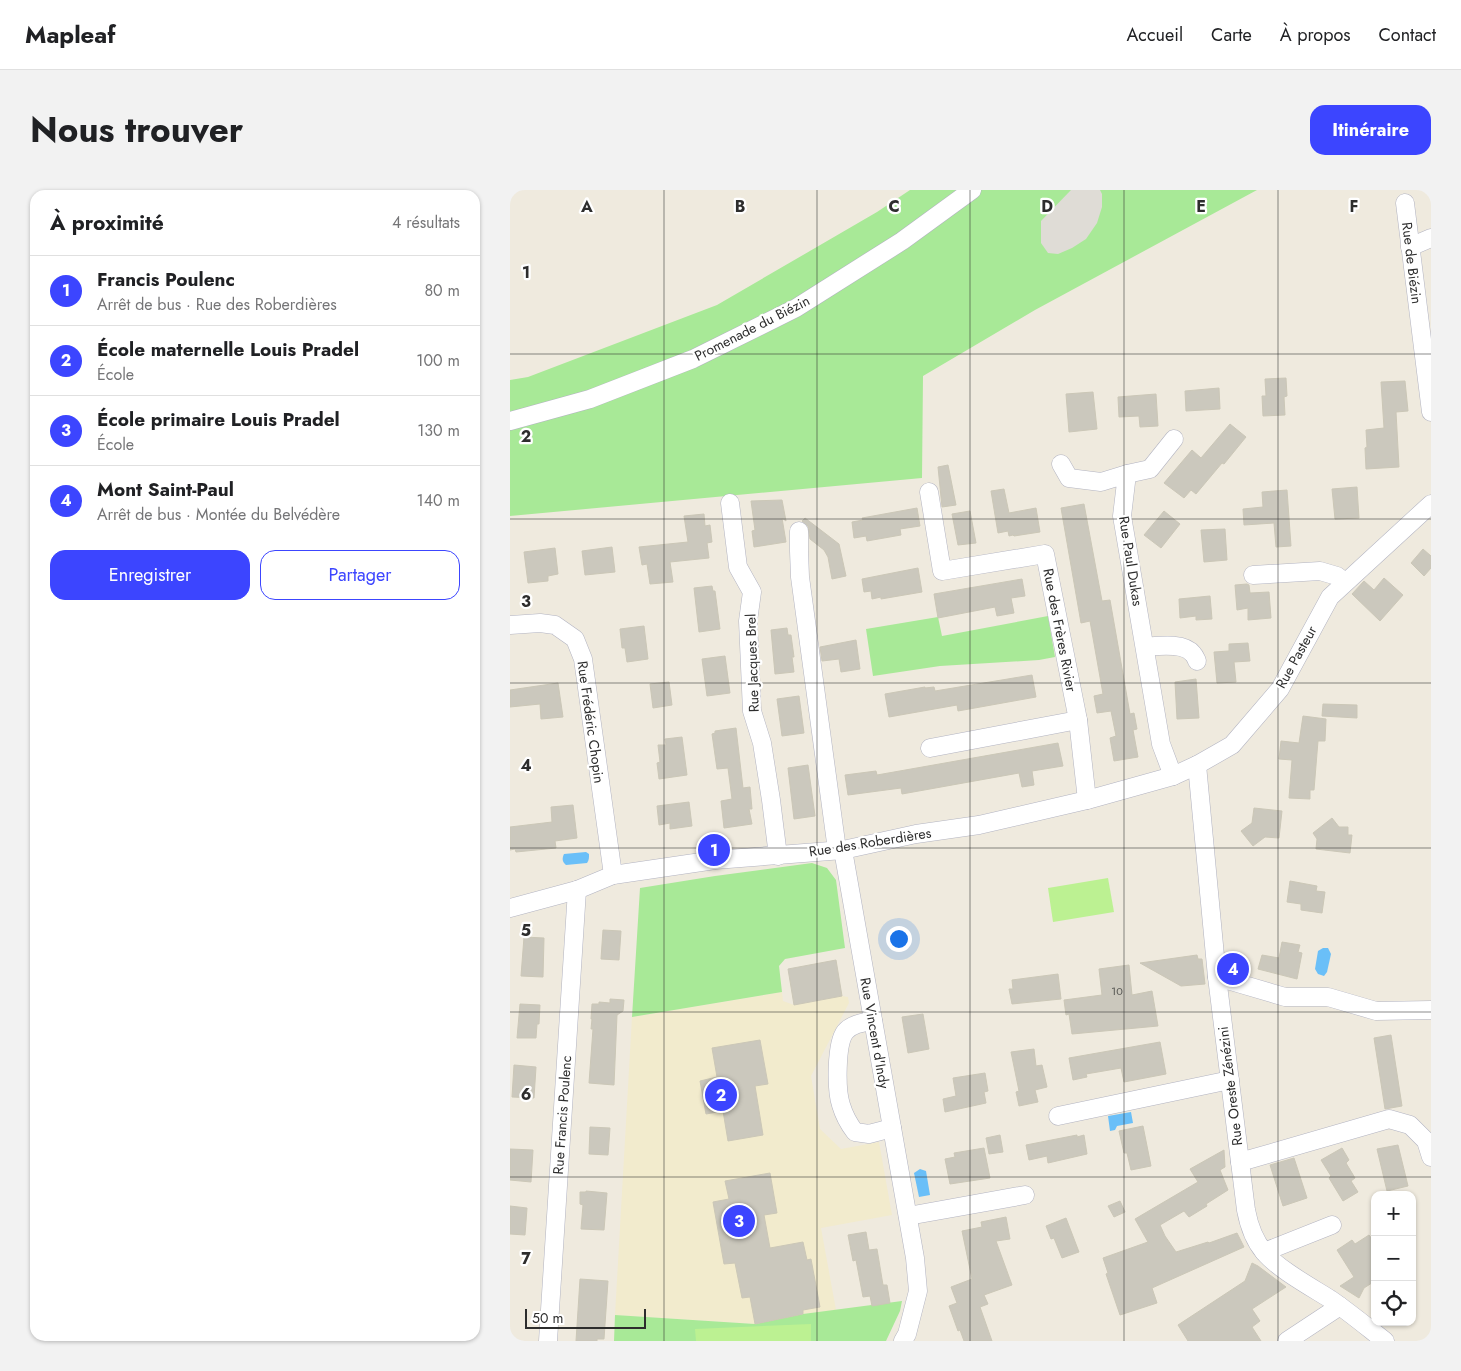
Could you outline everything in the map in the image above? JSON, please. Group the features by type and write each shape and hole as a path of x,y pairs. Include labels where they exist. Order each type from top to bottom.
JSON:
{"street":[{"name":"Promenade du Biézin","path":"510,421 590,399 693,359 796,308 902,241 972,190"},
{"name":"Rue de Biézin","path":"1405,203 1431,412"},
{"path":"1410,247 1431,238"},
{"path":"1061,464 1069,478 1101,482 1150,469 1174,439"},
{"name":"Rue Paul Dukas","path":"1127,474 1122,516 1161,744 1173,776"},
{"name":"Rue des Frères Rivier","path":"928,492 942,571 1045,554 1078,720 1087,800"},
{"name":"Rue Jacques Brel","path":"730,503 738,567 752,592 748,621 752,711 762,742 778,856"},
{"name":"Rue Pasteur","path":"1197,765 1232,745 1280,688 1330,597 1431,504"},
{"name":"Rue Vincent d'Indy","path":"799,531 800,577 840,850 873,1021 915,1258 918,1291 907,1334 903,1341"},
{"path":"1254,575 1320,571 1337,576 1346,582"},
{"name":"Rue Frédéric Chopin","path":"510,625 555,624 575,639 583,659 613,875"},
{"path":"1145,647 1173,646 1184,648 1193,652 1197,661"},
{"path":"930,748 1078,720"},
{"name":"Rue des Roberdières","path":"510,908 577,890 613,875 715,860 840,850 916,834 979,825 1087,800 1173,776 1197,765"},
{"name":"Rue Oreste Zénézini","path":"1197,765 1217,977 1246,1210 1250,1227 1264,1252 1277,1264 1340,1306 1385,1341"},
{"name":"Rue Francis Poulenc","path":"548,1341 577,890"},
{"path":"1217,977 1286,997 1328,997 1376,1011 1431,1010"},
{"path":"873,1021 860,1022 845,1032 839,1050 838,1080 840,1102 847,1121 855,1132 869,1134 892,1128"},
{"path":"1058,1116 1230,1080"},
{"path":"1240,1162 1388,1119 1410,1126 1426,1141 1431,1157"},
{"path":"908,1216 1024,1195"},
{"path":"1264,1252 1332,1225"},
{"path":"1287,1341 1340,1306"}],"shaded area":[{"path":"1071,190 1100,190 1102,194 1102,207 1097,223 1086,239 1072,248 1058,254 1048,253 1041,243 1041,221"},
{"path":"782,992 783,1001 794,1005 842,996 848,997 849,1003 811,1076 820,1129 841,1149 879,1142 892,1215 821,1228 836,1310 803,1314 755,1324 615,1315 632,1017"}],"green space":[{"path":"910,190 1257,190 1035,310 923,376 922,478 510,516 510,380 528,377 717,305 877,212"},
{"path":"1048,616 1055,657 1039,660 940,666 873,676 866,629 938,617 942,636"},
{"path":"812,863 827,868 836,880 845,948 785,959 779,966 782,992 632,1017 640,888"},
{"path":"1108,878 1114,912 1053,922 1048,888"},
{"path":"902,1301 900,1311 886,1341 614,1341 615,1315 755,1324 803,1314"},
{"path":"811,1324 811,1341 696,1341 695,1329"}],"water":[{"path":"586,852 589,854 587,863 566,865 563,861 564,854"},
{"path":"1328,948 1331,954 1327,972 1324,976 1318,974 1315,969 1318,951"},
{"path":"1131,1112 1133,1123 1117,1126 1115,1130 1110,1131 1108,1116"},
{"path":"920,1169 926,1171 930,1195 919,1197 914,1173"}],"building":[{"path":"1286,378 1285,415 1263,416 1262,396 1266,396 1265,379"},
{"path":"1405,381 1408,411 1396,412 1399,467 1366,469 1366,430 1384,428 1381,382"},
{"path":"1219,388 1220,409 1186,411 1185,391"},
{"path":"1093,392 1097,429 1069,432 1066,394"},
{"path":"1156,394 1158,426 1140,427 1139,416 1119,417 1118,397"},
{"path":"1230,424 1246,437 1196,494 1191,490 1184,498 1164,483 1192,450 1201,458"},
{"path":"948,465 956,505 942,507 938,467"},
{"path":"1357,487 1359,518 1335,519 1332,489"},
{"path":"1004,489 1009,513 1036,508 1040,532 1014,536 1009,536 1008,531 998,533 991,491"},
{"path":"1287,490 1291,546 1276,547 1274,523 1244,525 1243,509 1263,507 1262,492"},
{"path":"782,500 786,521 782,518 786,542 754,547 752,531 755,530 751,501"},
{"path":"1084,504 1102,601 1110,600 1130,714 1134,713 1137,729 1133,730 1138,757 1114,761 1110,738 1116,736 1111,711 1097,713 1094,696 1103,694 1090,621 1081,623 1061,508"},
{"path":"917,508 920,526 900,529 901,535 867,541 866,536 854,538 852,522 863,520 862,518"},
{"path":"970,511 976,543 958,545 952,514"},
{"path":"1164,511 1180,524 1161,548 1144,535"},
{"path":"704,514 705,526 710,525 712,542 707,543 709,558 670,562 673,582 650,584 647,564 642,565 639,547 688,542 684,516"},
{"path":"805,518 839,544 846,576 832,579 828,557 824,550 810,539 808,526 802,521"},
{"path":"1225,529 1227,560 1204,562 1201,530"},
{"path":"612,547 615,572 585,575 582,551"},
{"path":"555,548 558,574 548,576 548,581 528,583 524,552"},
{"path":"1423,549 1431,556 1431,568 1424,576 1411,563"},
{"path":"918,568 922,592 872,599 871,591 864,592 862,579"},
{"path":"1384,578 1403,595 1380,621 1352,594 1364,581 1374,590"},
{"path":"1022,579 1025,596 1011,598 1014,613 997,616 995,607 938,618 934,594"},
{"path":"1235,585 1249,585 1250,593 1269,592 1271,618 1248,620 1248,608 1237,610"},
{"path":"712,586 713,591 715,591 720,629 699,632 694,588"},
{"path":"1210,596 1212,619 1196,620 1196,616 1180,618 1179,599"},
{"path":"644,626 648,659 627,662 625,648 622,648 620,629"},
{"path":"787,628 788,635 791,635 794,672 775,674 771,630"},
{"path":"856,640 860,669 841,672 839,659 822,661 820,647"},
{"path":"1248,643 1250,661 1234,662 1236,682 1217,683 1214,652 1229,651 1229,644"},
{"path":"725,656 730,693 707,696 702,659"},
{"path":"1032,675 1036,697 958,711 957,705 889,717 885,694 925,687 934,687 935,691"},
{"path":"1196,679 1199,718 1177,719 1175,682"},
{"path":"669,682 672,705 653,708 650,684"},
{"path":"558,683 563,717 541,719 540,704 510,707 510,690"},
{"path":"799,696 804,733 782,736 777,699"},
{"path":"1323,704 1357,705 1357,718 1322,716"},
{"path":"1303,716 1326,719 1325,741 1318,741 1314,790 1310,790 1310,799 1289,798 1292,760 1279,759 1281,741 1299,743"},
{"path":"736,728 743,788 750,787 752,809 749,809 752,824 724,828 721,801 732,799 728,768 717,769 712,734 715,731"},
{"path":"682,737 687,775 659,779 657,763 660,762 658,745 666,745 665,739"},
{"path":"1058,743 1063,766 1032,771 1034,785 1022,787 1019,773 902,794 901,788 848,795 845,775 876,771 877,775"},
{"path":"808,765 815,816 794,819 788,768"},
{"path":"689,802 692,826 670,829 670,823 659,825 657,806"},
{"path":"573,805 577,838 555,841 556,848 516,852 515,849 510,850 510,827 552,822 551,807"},
{"path":"1254,808 1282,811 1279,838 1265,837 1253,846 1241,831 1252,823"},
{"path":"1332,818 1339,827 1348,827 1348,835 1352,835 1350,853 1316,849 1317,839 1313,833"},
{"path":"1290,881 1317,886 1316,891 1325,892 1322,913 1301,910 1301,904 1287,902"},
{"path":"603,930 621,931 619,960 601,959"},
{"path":"524,937 544,938 543,977 521,976"},
{"path":"1282,942 1300,945 1298,952 1302,953 1297,979 1258,969 1262,955 1279,958"},
{"path":"1197,955 1198,959 1202,959 1205,984 1181,986 1140,963"},
{"path":"836,960 842,996 794,1005 788,969"},
{"path":"1129,965 1132,995 1152,991 1158,1026 1072,1034 1069,1014 1066,1015 1064,1000 1102,995 1099,969"},
{"path":"1058,974 1061,999 1012,1004 1009,989 1013,989 1012,980"},
{"path":"610,999 624,1000 623,1011 617,1015 614,1085 589,1083 593,1029 591,1029 592,1004 599,1004 599,1002 610,1003"},
{"path":"520,1004 540,1005 536,1038 517,1038"},
{"path":"923,1014 929,1049 908,1053 902,1017"},
{"path":"1391,1035 1402,1106 1385,1109 1374,1038"},
{"path":"760,1040 768,1084 755,1086 763,1135 728,1141 723,1111 706,1114 700,1081 717,1077 712,1048"},
{"path":"1160,1042 1166,1074 1124,1082 1121,1068 1086,1074 1087,1077 1073,1080 1069,1058"},
{"path":"1034,1049 1036,1066 1042,1065 1047,1087 1035,1090 1038,1102 1019,1106 1016,1092 1019,1091 1011,1052"},
{"path":"514,1065 536,1067 534,1098 512,1097"},
{"path":"985,1073 988,1091 984,1092 986,1103 945,1112 943,1099 956,1096 953,1078"},
{"path":"1143,1126 1151,1166 1131,1170 1127,1153 1124,1153 1119,1131"},
{"path":"590,1127 610,1128 608,1155 589,1154"},
{"path":"1000,1135 1003,1152 989,1154 986,1138"},
{"path":"1077,1135 1077,1137 1084,1135 1087,1154 1048,1163 1047,1156 1029,1160 1026,1145"},
{"path":"1398,1145 1408,1186 1387,1191 1377,1149"},
{"path":"984,1148 990,1178 950,1184 945,1159 955,1157 954,1153"},
{"path":"1342,1148 1349,1160 1346,1163 1355,1178 1351,1181 1358,1192 1343,1201 1321,1160"},
{"path":"510,1149 533,1150 531,1182 510,1180"},
{"path":"1224,1150 1225,1167 1220,1170 1228,1190 1189,1217 1184,1211 1160,1225 1176,1252 1237,1233 1244,1247 1152,1288 1157,1303 1120,1315 1106,1274 1108,1273 1103,1258 1148,1242 1135,1219 1198,1182 1190,1169"},
{"path":"1294,1158 1307,1198 1283,1206 1270,1165"},
{"path":"770,1173 777,1213 764,1215 770,1248 803,1242 807,1260 811,1259 820,1307 803,1310 803,1314 755,1324 750,1297 742,1298 735,1263 724,1264 713,1202 729,1199 725,1181"},
{"path":"580,1192 607,1193 604,1230 581,1229 583,1205 580,1204"},
{"path":"1120,1201 1125,1212 1114,1217 1108,1206"},
{"path":"510,1206 527,1208 525,1235 510,1234"},
{"path":"1006,1217 1010,1239 996,1241 1012,1285 984,1295 988,1304 980,1307 992,1341 964,1341 960,1330 958,1331 949,1306 957,1303 951,1287 972,1279 962,1231 982,1227 981,1222"},
{"path":"1066,1218 1079,1252 1062,1258 1054,1238 1051,1239 1046,1226"},
{"path":"866,1232 869,1250 877,1249 883,1285 887,1285 890,1303 872,1306 870,1296 863,1297 856,1260 853,1261 848,1235"},
{"path":"1369,1235 1371,1238 1371,1284 1364,1288 1359,1298 1340,1286 1354,1277 1337,1250 1352,1240 1355,1244"},
{"path":"1252,1263 1286,1287 1252,1309 1260,1321 1252,1327 1261,1341 1188,1341 1178,1325 1245,1281"},
{"path":"580,1279 608,1281 604,1339 576,1341"}],"place":[{"name":"Francis Poulenc","path":"714,850"},
{"name":"Mont Saint-Paul","path":"1233,969"},
{"name":"École maternelle Louis Pradel","path":"721,1095"},
{"name":"École primaire Louis Pradel","path":"739,1221"}]}
